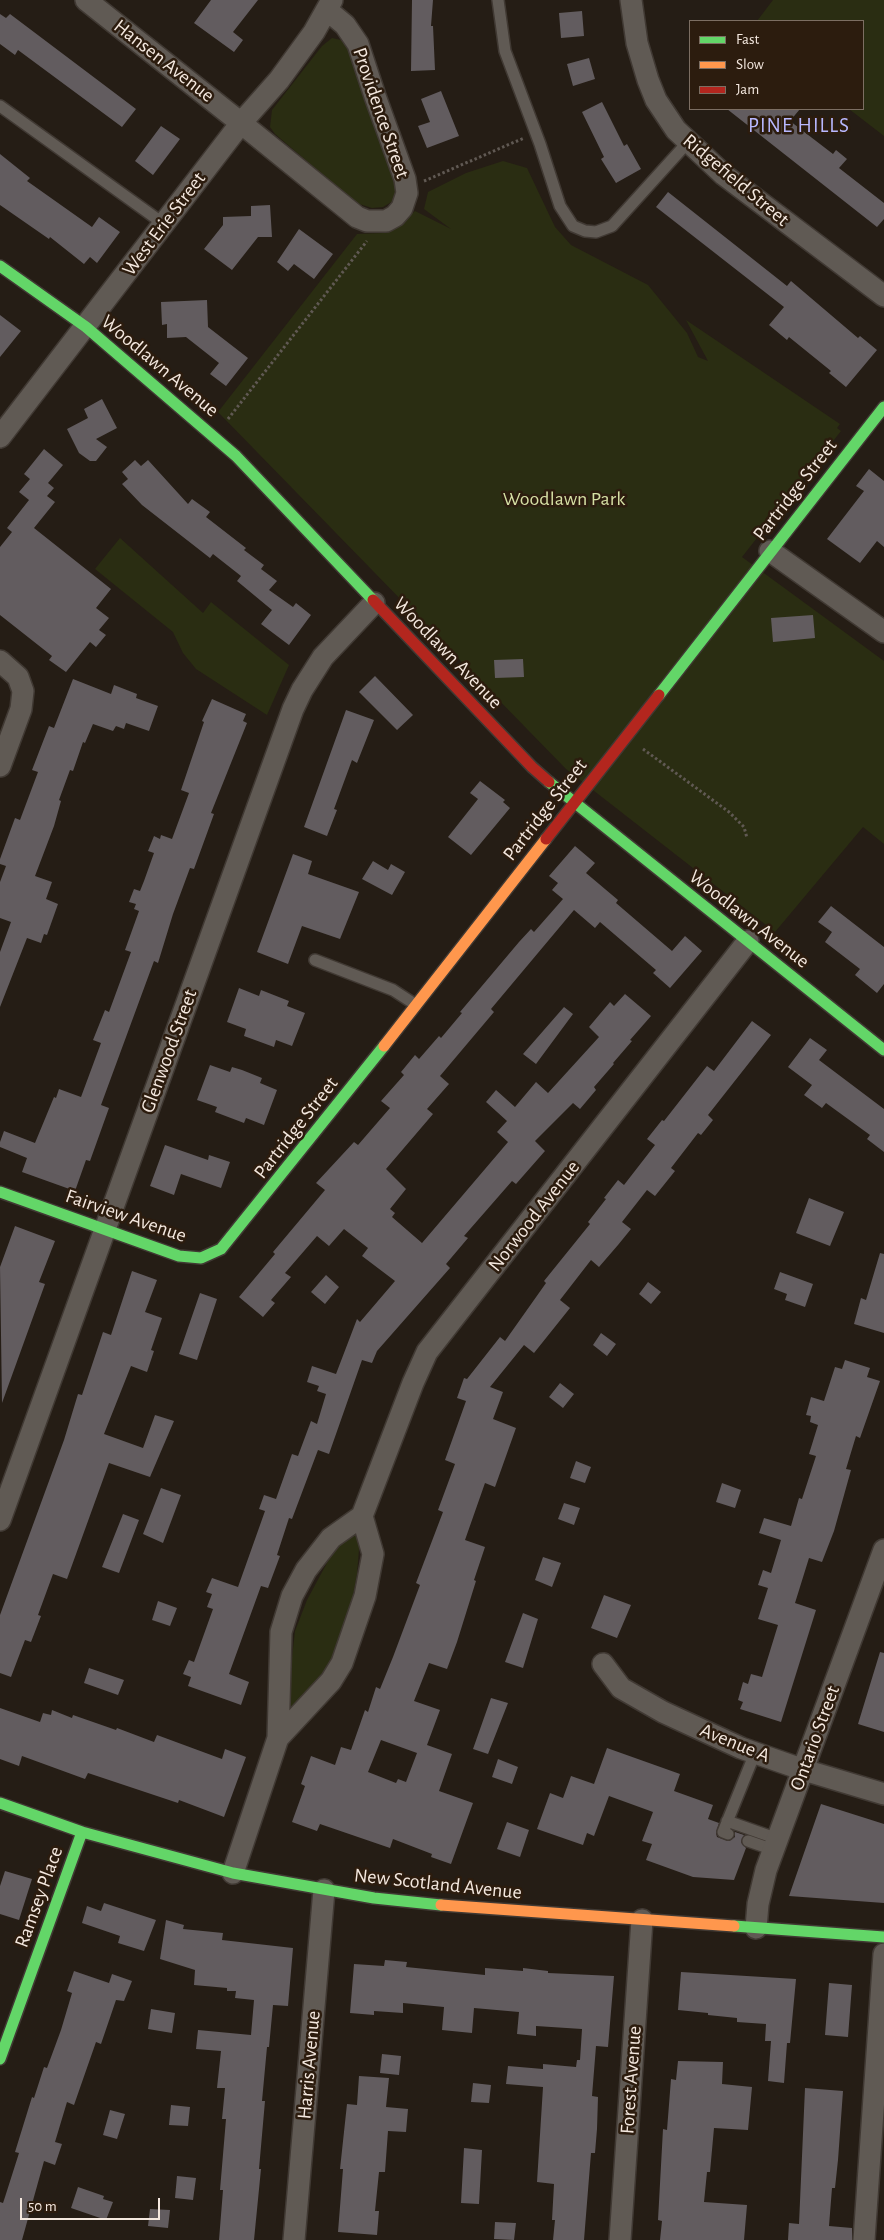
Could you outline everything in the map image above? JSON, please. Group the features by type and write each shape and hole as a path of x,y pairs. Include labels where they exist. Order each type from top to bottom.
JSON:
{"street":[{"name":"Hansen Avenue","path":"86,0 242,123"},
{"name":"Ridgefield Street","path":"631,0 637,43 648,80 666,115 688,142 724,175 884,296"},
{"name":"West Erie Street","path":"0,437 242,123 279,80 330,5"},
{"name":"Providence Street","path":"330,5 358,44 407,188 404,203 399,212 386,220 374,222"},
{"path":"242,123 356,217 374,222"},
{"name":"Woodlawn Avenue","path":"0,266 86,327 236,456 532,767 574,804 884,1050"},
{"name":"Partridge Street","path":"235,1234 884,407"},
{"path":"770,551 884,632"},
{"name":"Glenwood Street","path":"0,1520 293,710 302,690 323,657 374,603"},
{"path":"0,661 18,677 23,687 21,709 0,766"},
{"name":"Norwood Avenue","path":"362,1516 413,1383 428,1352 748,941"},
{"name":"Fairview Avenue","path":"0,1192 179,1256 201,1258 217,1252 235,1234"},
{"path":"233,1873 278,1738 281,1632 292,1596 306,1570 331,1538 362,1516 373,1554 365,1596 342,1663 330,1681 278,1738"},
{"name":"Ontario Street","path":"756,1928 760,1896 776,1844 882,1559"},
{"name":"Avenue A","path":"603,1664 621,1688 663,1712 756,1753 804,1770 884,1794"},
{"name":"New Scotland Avenue","path":"0,1803 82,1832 233,1873 324,1890 427,1904 884,1937"},
{"name":"Ramsey Place","path":"0,2060 82,1832"},
{"name":"Harris Avenue","path":"294,2240 324,1890"},
{"name":"Forest Avenue","path":"620,2240 642,1920"},
{"path":"864,2240 884,1954"}],"lane":[{"path":"498,0 506,51 564,215 573,226 590,232 601,232 612,226 688,142"},
{"path":"0,106 164,224"},
{"path":"315,960 393,990 416,1005"},
{"path":"728,1834 723,1832 756,1753"},
{"path":"727,1821 776,1844"},
{"path":"748,1841 776,1844"}],"path":[{"path":"407,188 536,133"},
{"path":"214,436 371,236 374,222"},
{"path":"626,737 729,812 744,827 747,838"}],"green space":[{"path":"773,0 884,0 884,136 850,110 864,110 864,20 758,20"},
{"path":"332,38 341,40 348,46 397,183 393,201 383,207 372,208 356,203 275,134 270,127 272,110 322,46"},
{"name":"Woodlawn Park","path":"503,161 527,168 555,227 571,245 648,285 687,333 698,357 708,361 686,320 840,424 837,428 841,431 742,557 884,661 884,844 863,827 775,932 566,769 218,412 357,234 382,233 398,225 415,211 451,229 424,209 428,192 466,173"},
{"path":"120,538 203,613 211,602 289,665 267,715 196,669 183,653 173,632 95,569"},
{"path":"357,1534 360,1537 357,1574 349,1619 331,1665 298,1707 291,1707 287,1701 295,1631 307,1600 335,1548 350,1535"}],"building":[{"path":"211,0 258,0 233,32 243,40 234,52 194,23"},
{"path":"412,0 433,0 431,26 433,26 435,70 411,71"},
{"path":"582,11 584,36 561,38 559,13"},
{"path":"0,14 6,18 10,14 136,109 122,127 18,50 15,55 0,44"},
{"path":"589,58 595,79 573,86 567,64"},
{"path":"441,91 459,136 427,148 418,126 430,122 421,99"},
{"path":"602,102 624,146 627,144 641,169 616,183 601,159 604,157 582,112"},
{"path":"728,110 799,110 790,121 833,154 836,150 847,159 839,168 884,203 884,219 877,227"},
{"path":"161,126 180,139 153,175 135,161"},
{"path":"0,154 30,178 27,181 92,227 99,217 120,232 97,263 90,257 84,264 50,237 49,239 0,205"},
{"path":"668,192 787,286 791,281 858,338 860,336 877,350 846,387 829,373 831,371 789,337 787,340 769,325 784,307 656,207"},
{"path":"270,205 272,237 258,237 232,270 204,249 223,225 223,217 251,216 251,206"},
{"path":"299,229 333,254 314,279 294,264 288,271 277,262"},
{"path":"207,300 208,327 248,358 226,386 210,374 219,363 186,337 167,338 167,324 162,325 161,302"},
{"path":"0,315 21,331 0,357"},
{"path":"102,399 117,428 96,439 107,447 96,461 90,461 79,453 67,429 88,418 84,409"},
{"path":"44,449 63,465 48,483 54,488 47,496 55,502 34,528 111,589 96,608 109,618 99,630 106,635 96,647 90,642 66,672 49,660 52,656 0,615 0,547 12,532 7,528 29,500 19,492 30,479 24,474"},
{"path":"135,460 141,466 148,460 188,504 192,499 210,512 206,517 246,548 244,550 264,565 261,569 277,581 269,590 293,607 296,603 311,615 289,645 261,624 272,610 237,581 241,576 213,554 210,558 142,505 122,484 128,479 122,472"},
{"path":"869,469 884,481 884,547 877,541 860,563 827,539 864,491 856,486"},
{"path":"813,615 815,638 773,642 771,618"},
{"path":"523,659 524,677 495,678 494,660"},
{"path":"375,676 413,715 397,730 359,692"},
{"path":"73,679 111,694 114,685 137,694 136,698 158,706 149,731 126,723 124,729 116,726 113,731 93,724 85,743 83,742 73,771 70,770 59,800 61,801 54,826 35,876 52,882 46,899 58,904 47,935 44,934 41,943 27,938 0,1007 0,952 11,922 0,918 0,882 6,866 0,864 0,859 15,818 20,820 38,772 32,770 49,726 54,728"},
{"path":"212,699 246,714 243,721 247,723 211,813 214,814 194,869 190,868 158,963 154,961 101,1105 109,1108 90,1161 86,1160 75,1191 22,1172 27,1158 0,1147 0,1142 4,1131 35,1143 59,1089 81,1097 101,1043 93,1040 105,1010 109,1012 131,952 125,950 139,911 134,909 136,904 129,902 134,889 140,891 144,881 154,853 148,851 154,836 160,839 161,835 172,839 189,793 181,790 204,722 202,721"},
{"path":"346,710 374,720 357,763 352,760 334,809 337,810 327,836 304,827"},
{"path":"480,781 505,800 503,802 510,808 471,855 448,837 478,799 470,793"},
{"path":"575,846 595,863 586,873 618,900 616,903 672,951 685,936 702,951 670,988 653,973 656,970 600,922 595,928 574,910 491,1009 494,1012 440,1076 449,1084 427,1109 433,1114 386,1169 406,1189 390,1209 395,1213 392,1217 422,1243 508,1142 497,1132 507,1121 486,1102 496,1090 515,1107 536,1082 548,1093 599,1037 589,1027 610,1002 614,1006 625,994 651,1016 594,1087 596,1090 580,1109 573,1103 535,1141 545,1151 516,1184 512,1181 464,1236 468,1238 446,1264 450,1268 377,1351 372,1363 362,1360 329,1454 318,1450 292,1519 289,1518 277,1555 280,1556 268,1588 261,1586 229,1674 249,1682 241,1705 188,1686 191,1677 183,1674 189,1660 194,1662 213,1609 207,1607 212,1594 206,1592 212,1578 238,1587 265,1511 259,1509 264,1495 276,1499 292,1454 298,1456 311,1421 317,1424 326,1394 317,1391 319,1386 307,1382 312,1366 336,1374 357,1319 360,1322 395,1281 362,1256 368,1248 344,1229 329,1246 317,1236 285,1273 291,1277 271,1300 275,1303 263,1317 239,1297 275,1254 273,1252 325,1190 316,1183 354,1142 358,1145 390,1108 381,1101 404,1075 401,1072 415,1055 419,1059 439,1036 441,1038 462,1013 460,1012 519,942 531,929 534,932 563,899 552,890 558,883 549,876"},
{"path":"293,854 312,861 308,874 359,892 340,939 302,926 288,964 257,952"},
{"path":"373,861 388,870 391,864 405,872 392,895 362,879"},
{"path":"831,906 884,947 884,984 877,993 855,975 860,969 825,942 832,932 818,922"},
{"path":"239,988 259,996 261,990 289,1001 287,1006 305,1013 292,1046 276,1040 274,1047 244,1036 246,1029 227,1022"},
{"path":"564,1007 573,1014 536,1064 523,1054"},
{"path":"752,1021 771,1035 708,1115 713,1120 701,1135 698,1133 671,1168 675,1171 655,1196 647,1190 622,1222 631,1229 599,1267 591,1260 560,1300 570,1308 534,1353 524,1345 490,1387 503,1392 493,1419 516,1428 495,1487 485,1483 465,1540 485,1547 457,1642 447,1669 429,1663 414,1701 440,1710 427,1745 452,1754 439,1791 473,1803 451,1864 431,1857 432,1854 393,1839 390,1848 320,1824 317,1831 292,1822 305,1786 301,1784 311,1756 335,1765 341,1747 351,1750 365,1710 368,1712 376,1687 380,1689 393,1657 420,1585 416,1583 443,1512 438,1510 455,1464 445,1460 466,1401 457,1398 464,1378 467,1379 500,1337 505,1341 546,1283 544,1281 590,1224 588,1222 606,1199 604,1198 618,1180 624,1185 655,1145 647,1139 662,1120 664,1121 707,1066 714,1071","holes":["381,1740 417,1753 406,1782 398,1779 396,1783 368,1772"]},
{"path":"810,1038 827,1050 819,1060 884,1109 884,1152 867,1139 870,1135 826,1103 822,1108 804,1095 812,1085 788,1067"},
{"path":"210,1065 230,1072 232,1067 242,1070 262,1078 260,1083 277,1090 264,1125 246,1118 244,1123 215,1112 217,1107 197,1100"},
{"path":"165,1145 208,1160 209,1155 230,1162 221,1188 181,1174 174,1195 150,1186"},
{"path":"809,1198 844,1212 830,1246 796,1233"},
{"path":"15,1226 55,1241 39,1282 45,1284 2,1403 0,1267"},
{"path":"880,1253 884,1254 884,1333 854,1324 861,1298 866,1300"},
{"path":"132,1271 157,1280 145,1312 162,1318 151,1350 154,1351 147,1372 131,1366 104,1434 143,1448 155,1415 174,1421 150,1477 109,1463 67,1579 53,1574 38,1615 41,1616 31,1642 25,1640 11,1677 0,1673 0,1615 64,1440 78,1394 82,1395 103,1332 111,1335"},
{"path":"780,1272 813,1284 805,1307 785,1300 787,1294 774,1289"},
{"path":"326,1275 339,1287 325,1304 311,1292"},
{"path":"648,1282 661,1292 651,1304 639,1294"},
{"path":"200,1293 217,1299 197,1360 179,1354"},
{"path":"601,1333 616,1344 607,1356 593,1345"},
{"path":"845,1360 870,1368 867,1377 880,1381 860,1438 856,1436 846,1469 851,1470 834,1531 822,1562 809,1558 795,1603 816,1610 781,1722 740,1709 743,1702 738,1700 743,1682 748,1684 751,1674 762,1677 778,1625 758,1619 768,1588 758,1585 763,1570 771,1573 781,1540 759,1533 764,1518 791,1526 799,1498 802,1499 816,1456 809,1454 818,1425 810,1422 811,1416 806,1415 811,1397 824,1401 835,1367 842,1369"},
{"path":"560,1383 574,1394 563,1408 549,1397"},
{"path":"576,1461 591,1467 585,1483 570,1478"},
{"path":"722,1483 741,1490 735,1508 716,1502"},
{"path":"161,1488 181,1495 163,1543 143,1534"},
{"path":"564,1503 580,1508 574,1525 558,1519"},
{"path":"123,1514 139,1520 119,1573 102,1567"},
{"path":"543,1557 561,1563 552,1587 535,1580"},
{"path":"604,1595 631,1605 617,1638 591,1628"},
{"path":"158,1601 177,1608 170,1626 152,1620"},
{"path":"523,1613 538,1619 523,1668 505,1662"},
{"path":"880,1652 884,1653 884,1732 858,1724"},
{"path":"89,1668 124,1680 118,1695 84,1683"},
{"path":"491,1698 508,1703 488,1754 473,1749"},
{"path":"0,1708 40,1722 43,1713 51,1715 52,1710 72,1718 73,1715 116,1730 117,1728 154,1742 157,1735 222,1759 225,1749 246,1757 224,1817 179,1800 178,1803 88,1773 85,1779 22,1756 19,1766 0,1759"},
{"path":"607,1748 680,1774 674,1791 713,1805 708,1819 719,1823 716,1833 717,1837 729,1841 735,1837 735,1832 744,1835 741,1842 746,1848 734,1880 693,1877 646,1860 652,1844 642,1841 653,1812 609,1796 594,1836 587,1833 583,1845 537,1829 550,1793 563,1798 571,1776 594,1784"},
{"path":"498,1759 518,1767 512,1784 492,1777"},
{"path":"821,1804 884,1824 884,1903 789,1896"},
{"path":"507,1822 529,1830 520,1857 497,1849"},
{"path":"5,1871 32,1879 19,1920 0,1914 0,1886"},
{"path":"104,1903 156,1920 144,1951 118,1943 120,1936 82,1923 87,1906 101,1911"},
{"path":"166,1920 184,1925 183,1929 223,1933 222,1940 293,1948 288,2006 273,2005 269,2047 267,2047 262,2101 265,2101 259,2169 261,2169 254,2240 219,2240 223,2190 220,2190 226,2119 222,2119 225,2088 217,2088 221,2051 196,2049 198,2030 251,2035 254,2000 235,1998 236,1991 227,1991 227,1988 194,1985 195,1970 160,1959"},
{"path":"385,1960 407,1962 406,1967 485,1975 485,1968 523,1971 523,1968 548,1971 548,1973 614,1976 608,2047 596,2046 592,2096 598,2097 597,2129 595,2153 591,2153 584,2240 553,2240 555,2220 552,2220 554,2184 537,2182 543,2087 506,2084 508,2066 543,2069 543,2064 576,2067 577,2060 580,2060 582,2029 536,2026 536,2036 517,2034 519,2012 474,2008 472,2033 442,2030 444,2007 403,2003 403,2013 374,2011 374,2015 350,2013 354,1964 384,1966"},
{"path":"74,1971 109,1983 112,1974 132,1981 124,2001 116,2000 101,2044 96,2042 74,2105 67,2102 55,2142 62,2144 55,2165 44,2161 22,2240 0,2240 0,2202 3,2203 19,2153 15,2152 32,2097 34,2098 44,2067 47,2068 61,2030 72,1993 67,1991"},
{"path":"681,1972 796,1979 790,2043 787,2043 784,2083 768,2081 771,2041 765,2041 766,2024 737,2022 737,2018 678,2010"},
{"path":"829,1983 852,1985 848,2037 825,2035"},
{"path":"151,2009 175,2013 172,2033 148,2029"},
{"path":"382,2054 401,2056 399,2075 380,2073"},
{"path":"678,2061 723,2062 722,2084 752,2087 748,2130 714,2128 710,2172 707,2172 704,2202 747,2205 744,2240 660,2240 662,2221 658,2220 663,2129 667,2130 671,2079 676,2080"},
{"path":"359,2076 389,2078 386,2107 408,2109 406,2132 388,2131 385,2172 379,2172 375,2211 379,2211 377,2235 338,2232 343,2169 340,2169 347,2104 357,2105"},
{"path":"473,2083 491,2085 489,2103 471,2102"},
{"path":"805,2088 843,2091 838,2160 835,2188 832,2188 829,2226 852,2228 852,2240 788,2240 789,2223 799,2224"},
{"path":"171,2105 190,2107 188,2126 169,2125"},
{"path":"110,2110 125,2114 117,2139 103,2135"},
{"path":"464,2148 482,2150 479,2204 461,2203"},
{"path":"177,2176 196,2178 193,2200 175,2198"},
{"path":"78,2187 104,2196 103,2199 113,2202 106,2220 71,2208"},
{"path":"150,2209 170,2210 168,2228 148,2226"},
{"path":"495,2222 516,2223 514,2240 494,2239"}],"traffic: fast":[{"path":"0,266 86,327 236,456 373,600"},
{"path":"659,695 884,407"},
{"path":"549,782 884,1050"},
{"path":"0,1192 179,1256 201,1258 221,1249 384,1046"},
{"path":"0,1803 82,1832 233,1873 374,1898 441,1905"},
{"path":"0,2059 82,1832"},
{"path":"734,1926 884,1937"}],"traffic: slow":[{"path":"384,1046 546,839"},
{"path":"441,1905 734,1926"}],"traffic: jam":[{"path":"373,600 532,767 549,782"},
{"path":"546,839 659,695"}],"district":[{"name":"PINE HILLS","path":"799,126"}]}
